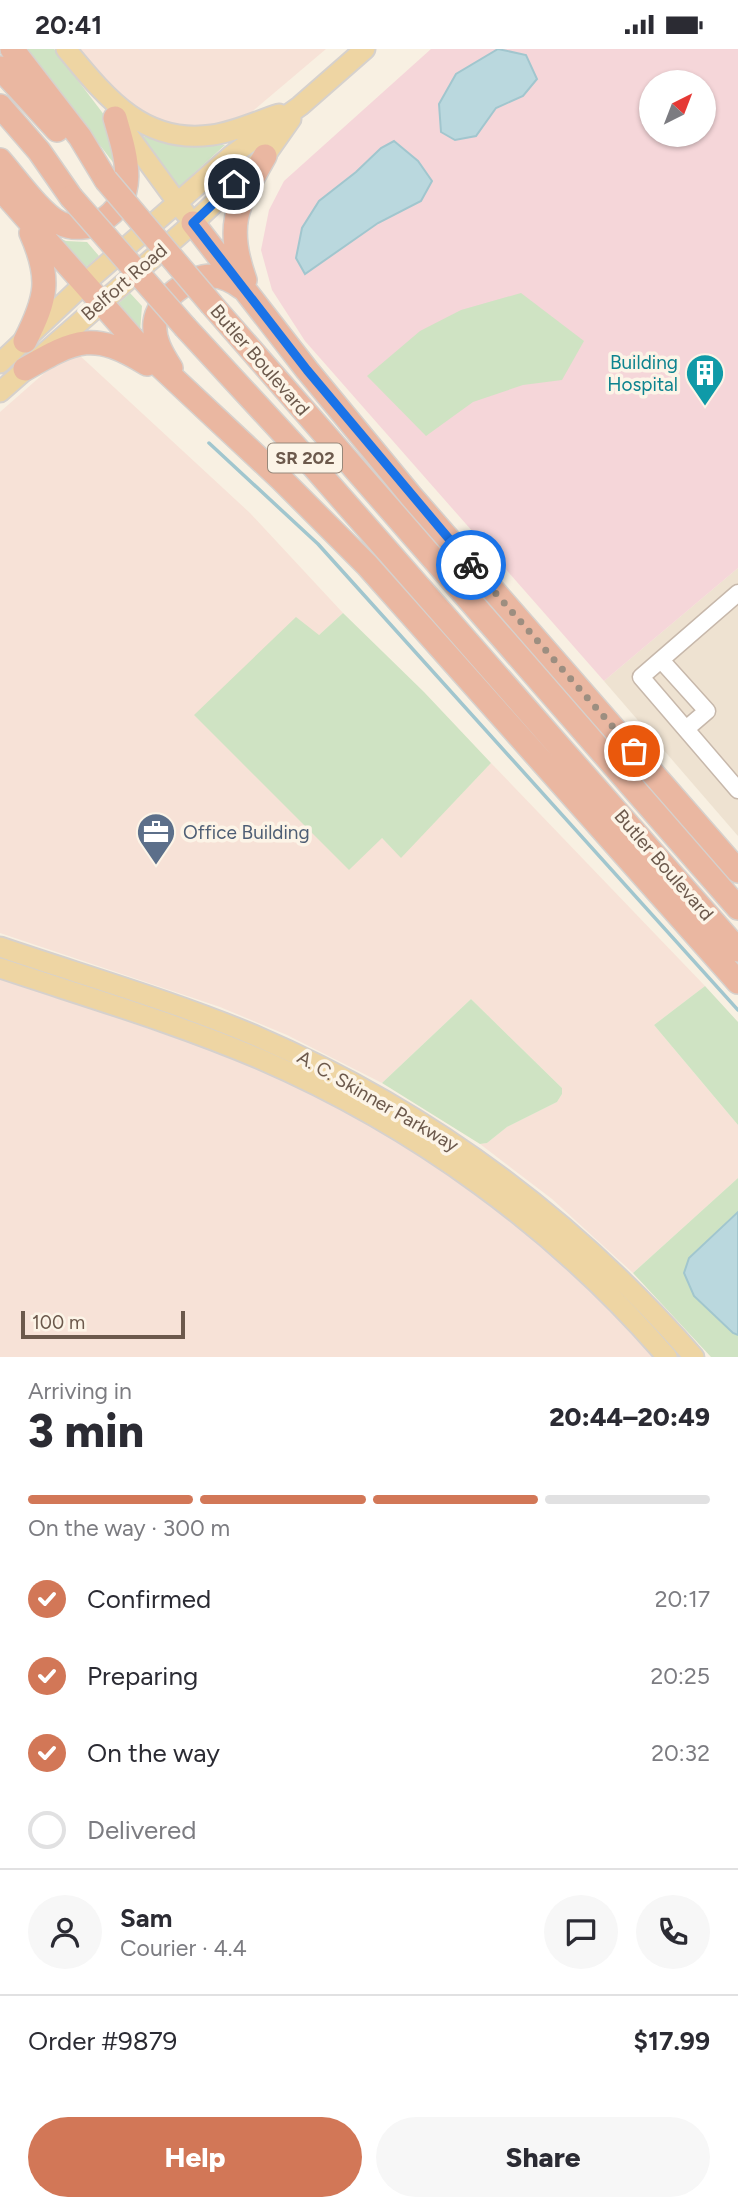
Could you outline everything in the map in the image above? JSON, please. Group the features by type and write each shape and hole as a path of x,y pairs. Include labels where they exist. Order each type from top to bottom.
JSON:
{"highway":[{"path":"12,49 80,137 106,180"},
{"name":"Butler Boulevard","path":"0,68 106,180 738,908"},
{"path":"0,106 39,151 71,197"},
{"path":"0,160 52,219 73,227 96,225 116,210 126,187 125,153 115,118"},
{"name":"Butler Boulevard","path":"0,125 71,197 315,469 738,950"},
{"path":"253,299 237,254 234,227 241,198 265,156"},
{"path":"0,188 142,349 301,498 367,565 738,982"},
{"path":"16,206 32,236 45,276 43,303 25,341"},
{"path":"193,223 307,370 411,496 738,871"},
{"path":"182,386 160,350 155,330 155,319 167,299 198,278 210,276 229,279 253,299"},
{"path":"25,369 66,347 91,341 102,342 127,351 182,386"}],"main road":[{"path":"66,49 126,114 148,127 180,136 213,135 300,106"},
{"name":"Belfort Road","path":"0,363 84,284 232,155 300,106 365,49"},
{"path":"82,68 115,118 193,223"},
{"name":"Belfort Road","path":"0,392 193,223 265,156 300,106"},
{"name":"A. C. Skinner Parkway","path":"0,947 233,1027 322,1067 397,1107 490,1168 560,1223 620,1277 694,1357"},
{"name":"A. C. Skinner Parkway","path":"0,968 184,1030 260,1059 330,1092 404,1134 503,1202 557,1247 625,1310 667,1357"}],"street":[{"path":"738,593 641,677 738,790"},
{"path":"661,660 707,711 686,729"}],"shaded area":[{"path":"79,49 326,49 247,116 226,126 172,128 143,117 111,90"},
{"path":"431,49 738,49 738,568 604,681 305,341 272,290 261,250 269,210 284,181"},
{"path":"77,353 250,513 343,613 319,635 382,838 401,857 491,763 705,986 654,1025 738,1125 738,1178 633,1273 552,1199 480,1144 487,1143 507,1127 557,1102 562,1088 471,999 382,1083 287,1035 220,1007 0,933 0,412 50,368"},
{"path":"738,568 738,836 604,681"},
{"path":"0,978 217,1052 291,1083 393,1138 437,1165 536,1239 585,1283 656,1357 0,1357"}],"green space":[{"path":"26,49 54,49 108,120 122,174"},
{"path":"139,135 177,146 225,145 179,187"},
{"path":"51,234 66,241 87,242 99,256 84,269"},
{"path":"130,293 142,306 140,332 118,307"},
{"path":"521,293 584,341 562,380 523,385 473,402 426,436 367,376 420,331 461,310"},
{"path":"343,613 424,692 491,763 401,858 382,838 349,870 194,715 296,617 319,635"},
{"path":"705,986 738,1022 738,1125 654,1025"},
{"path":"471,999 562,1088 557,1102 507,1127 487,1143 480,1144 382,1083"},
{"path":"738,1178 738,1212 689,1258 733,1333 738,1335 738,1357 711,1357 633,1273"}],"water":[{"path":"498,49 526,55 537,79 523,96 496,108 476,136 455,140 441,132 439,104 456,74"},
{"path":"394,141 418,161 432,181 421,201 378,223 305,274 296,258 302,228 319,201 381,148"},
{"path":"738,1212 738,1335 694,1296 684,1273 689,1258"}],"waterway":[{"path":"209,443 318,544 738,1010"}],"way so far":[{"path":"471,565 634,751"}],"place":[{"name":"Building Hospital","path":"705,407"},
{"name":"Office Building","path":"156,866"}],"route":[{"path":"234,184 193,223 307,370 471,565"}]}
